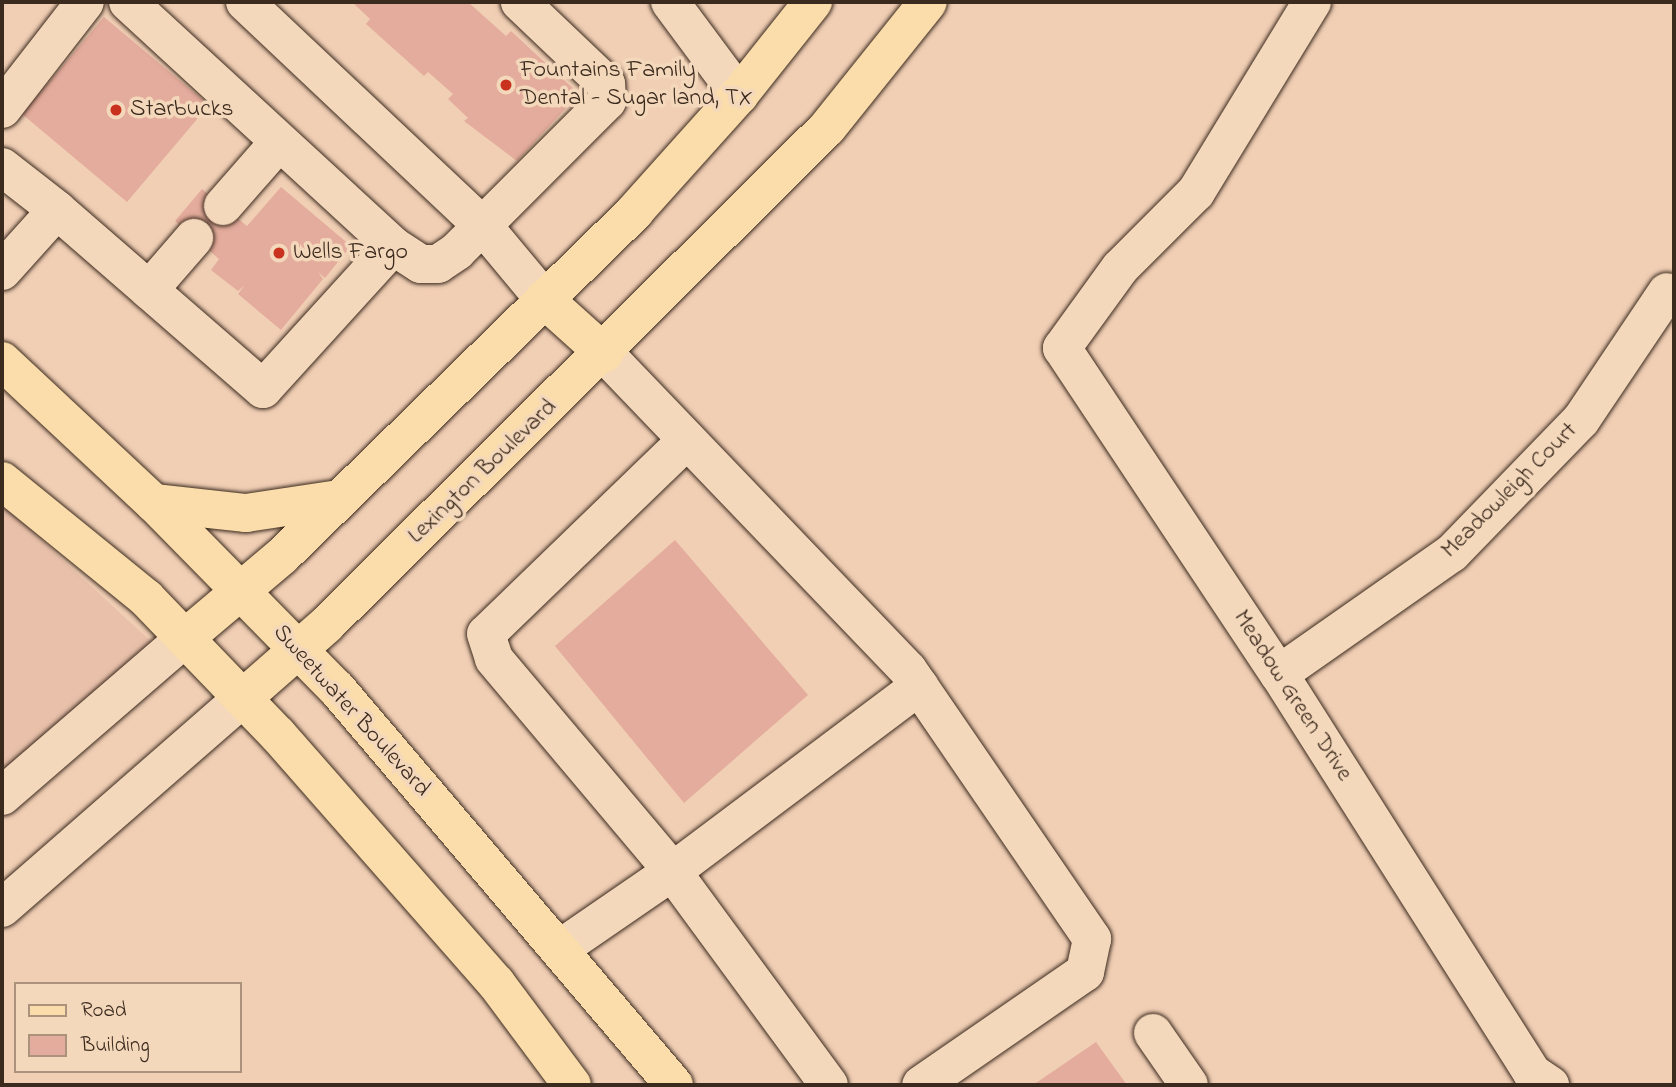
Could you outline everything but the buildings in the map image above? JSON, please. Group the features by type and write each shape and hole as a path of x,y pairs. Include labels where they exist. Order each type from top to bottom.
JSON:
{"main road":[{"path":"185,638 339,499 635,211 739,95 813,2"},
{"name":"Lexington Boulevard","path":"243,698 298,650 604,353 827,128 928,2"},
{"path":"544,299 604,353"},
{"name":"Sweetwater Boulevard","path":"2,361 154,503 298,650 561,948 674,1085"},
{"path":"2,481 146,598 243,698 496,983 572,1085"},
{"path":"154,503 246,513 339,499"}],"street":[{"path":"2,109 85,2"},
{"path":"128,2 393,246 421,264 438,264 484,227 607,101 606,84 520,2"},
{"path":"245,2 484,227 544,299"},
{"path":"670,2 739,95"},
{"name":"Meadow Green Drive","path":"1311,2 1196,192 1119,268 1062,348 1279,674 1532,1073 1550,1085"},
{"path":"223,206 279,142"},
{"path":"2,167 57,210 263,389 393,246"},
{"path":"2,271 57,210"},
{"path":"149,290 194,238"},
{"name":"Meadowleigh Court","path":"1279,674 1452,553 1581,420 1667,292"},
{"path":"604,353 919,685 1092,939 1085,972 921,1085"},
{"path":"687,440 486,634 494,659 673,871 829,1085"},
{"path":"2,796 185,638"},
{"path":"561,948 673,871 919,685"},
{"name":"Lexington Boulevard","path":"2,908 243,698"},
{"path":"1153,1033 1189,1085"}],"shaded area":[{"path":"2,504 156,646 2,774"}],"place":[{"name":"Fountains Family Dental - Sugar land, TX","path":"506,85"},
{"name":"Starbucks","path":"116,110"},
{"name":"Wells Fargo","path":"279,253"}]}
